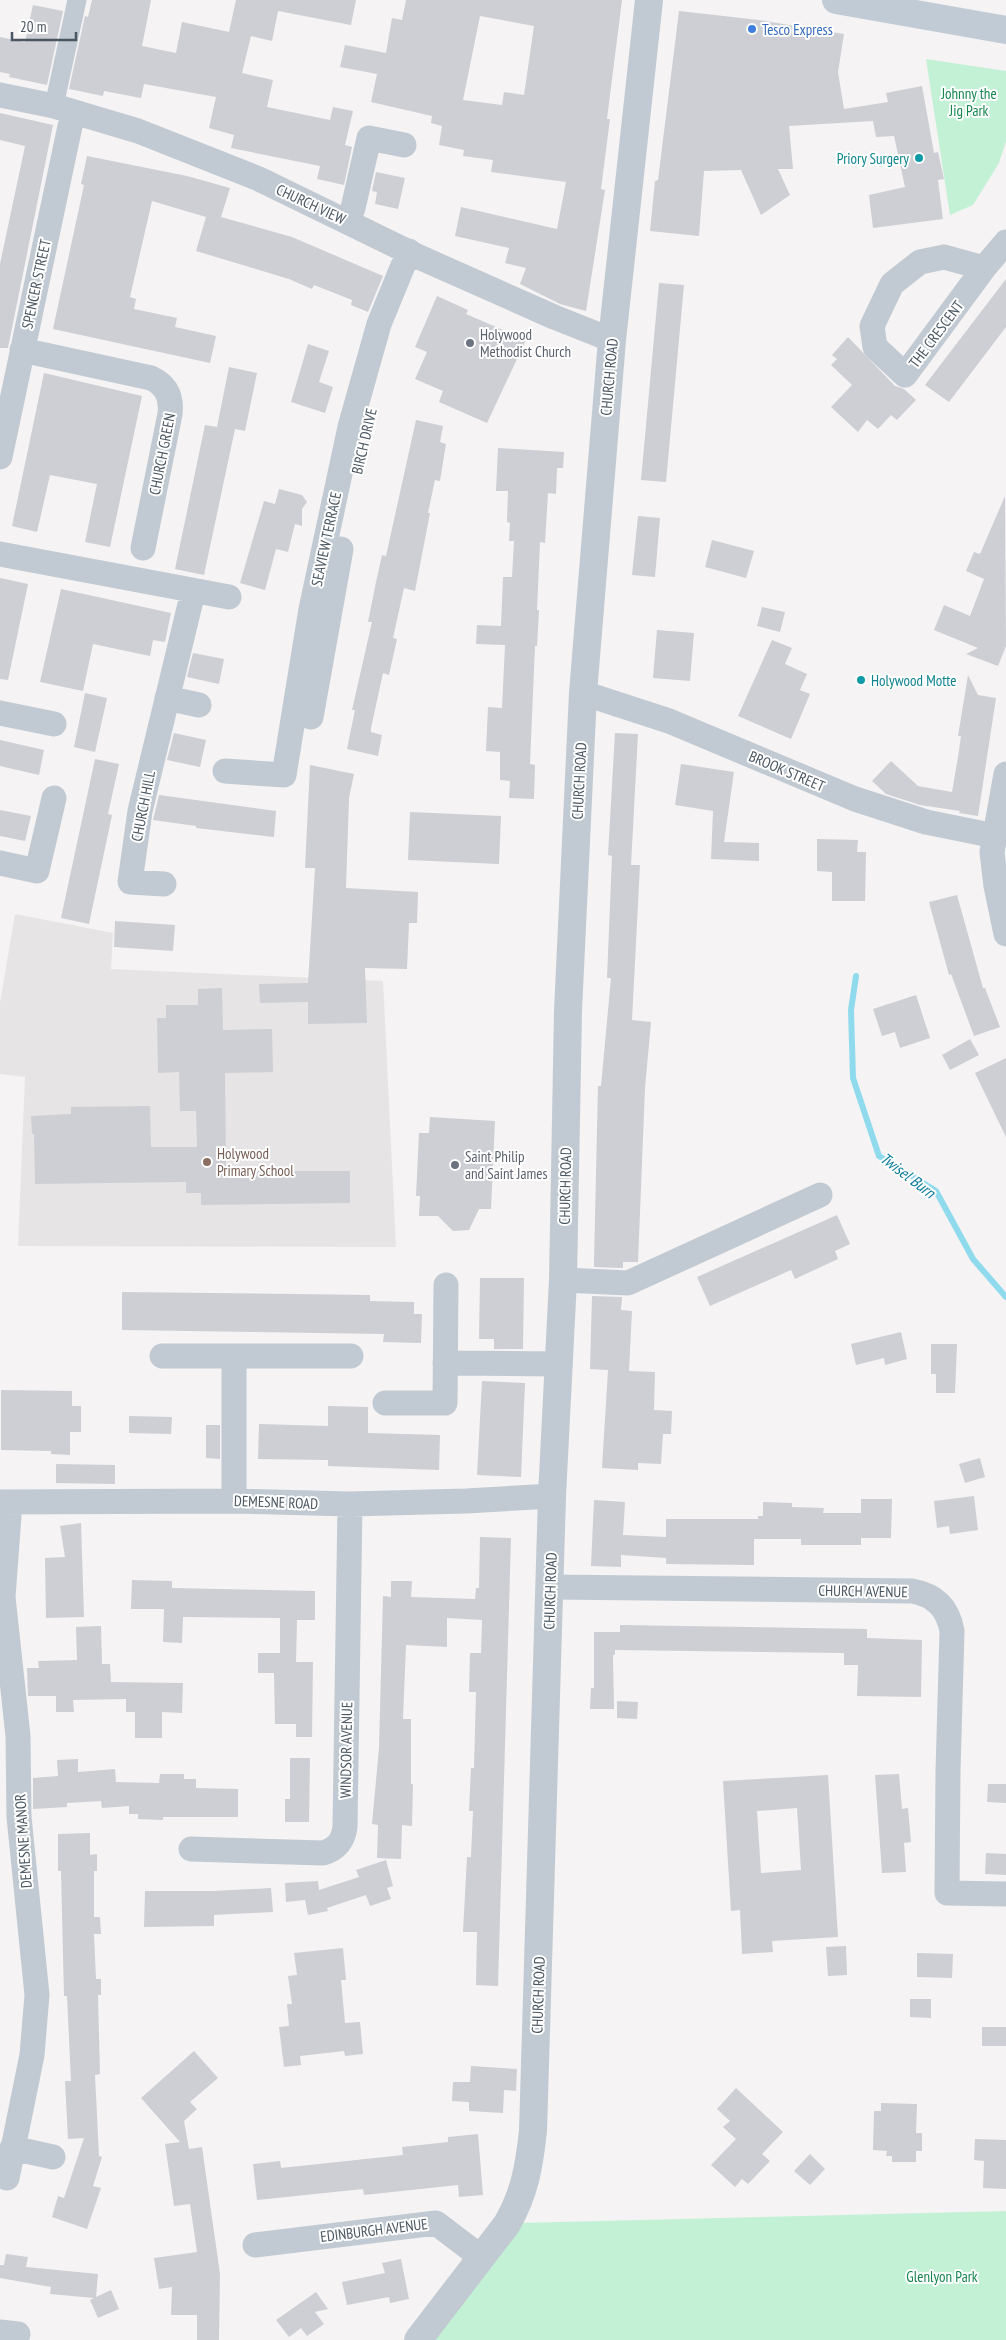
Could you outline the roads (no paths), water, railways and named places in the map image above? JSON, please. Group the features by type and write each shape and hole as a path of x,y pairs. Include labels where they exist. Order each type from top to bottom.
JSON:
{"main road":[{"path":"836,0 1006,30"}],"street":[{"path":"63,109 77,0"},
{"name":"CHURCH ROAD","path":"418,2340 482,2258 519,2203 527,2179 533,2131 552,1496 564,1280 568,1011 583,693 612,340 649,0"},
{"name":"CHURCH VIEW","path":"0,95 63,109 138,131 253,176 414,254 554,317 612,340"},
{"name":"SPENCER STREET","path":"0,457 22,350 63,109"},
{"path":"348,221 353,208 369,138 404,145"},
{"name":"THE CRESCENT","path":"984,268 944,257 920,262 892,284 872,326 875,347 905,375 984,268 1006,242"},
{"name":"BIRCH DRIVE","path":"305,748 348,506 378,381 414,254"},
{"name":"SEAVIEW TERRACE","path":"225,771 284,775 311,609 350,427 379,324 414,254"},
{"name":"CHURCH GREEN","path":"22,350 151,378 166,390 171,405 170,414 143,548"},
{"path":"0,554 193,592 229,597"},
{"name":"CHURCH HILL","path":"164,884 130,882 140,811 193,592"},
{"name":"BROOK STREET","path":"583,693 669,721 855,799 926,822 995,836"},
{"path":"167,698 199,705"},
{"path":"0,713 54,724"},
{"path":"1006,774 992,852 1006,934"},
{"path":"0,863 37,871 54,798"},
{"path":"564,1280 628,1283 820,1196"},
{"path":"385,1402 445,1403 446,1285"},
{"path":"162,1356 351,1356"},
{"path":"234,1356 234,1501"},
{"path":"445,1362 560,1364"},
{"name":"DEMESNE ROAD","path":"5,1502 234,1501 350,1504 466,1501 552,1496"},
{"name":"DEMESNE MANOR","path":"5,1502 3,1597 18,1736 19,1817 37,1995 32,2055 7,2178"},
{"name":"WINDSOR AVENUE","path":"191,1848 323,1853 334,1849 340,1842 345,1827 350,1504"},
{"name":"CHURCH AVENUE","path":"550,1587 912,1591 922,1593 938,1602 945,1610 952,1630 947,1893 1006,1894"},
{"path":"12,2148 53,2157"},
{"name":"EDINBURGH AVENUE","path":"255,2245 436,2223 482,2258"}],"waterway":[{"name":"Twisel Burn","path":"856,976 851,1010 853,1078 879,1156 936,1191 973,1259 1006,1297"}],"place":[{"name":"Tesco Express","path":"752,29"},
{"name":"Priory Surgery","path":"919,158"},
{"name":"Holywood Methodist Church","path":"470,343"},
{"name":"Holywood Motte","path":"861,680"},
{"name":"Holywood Primary School","path":"207,1162"},
{"name":"Saint Philip and Saint James","path":"455,1165"}],"park label":[{"name":"Johnny the Jig Park","path":"969,102"},
{"name":"Glenlyon Park","path":"942,2276"}]}
